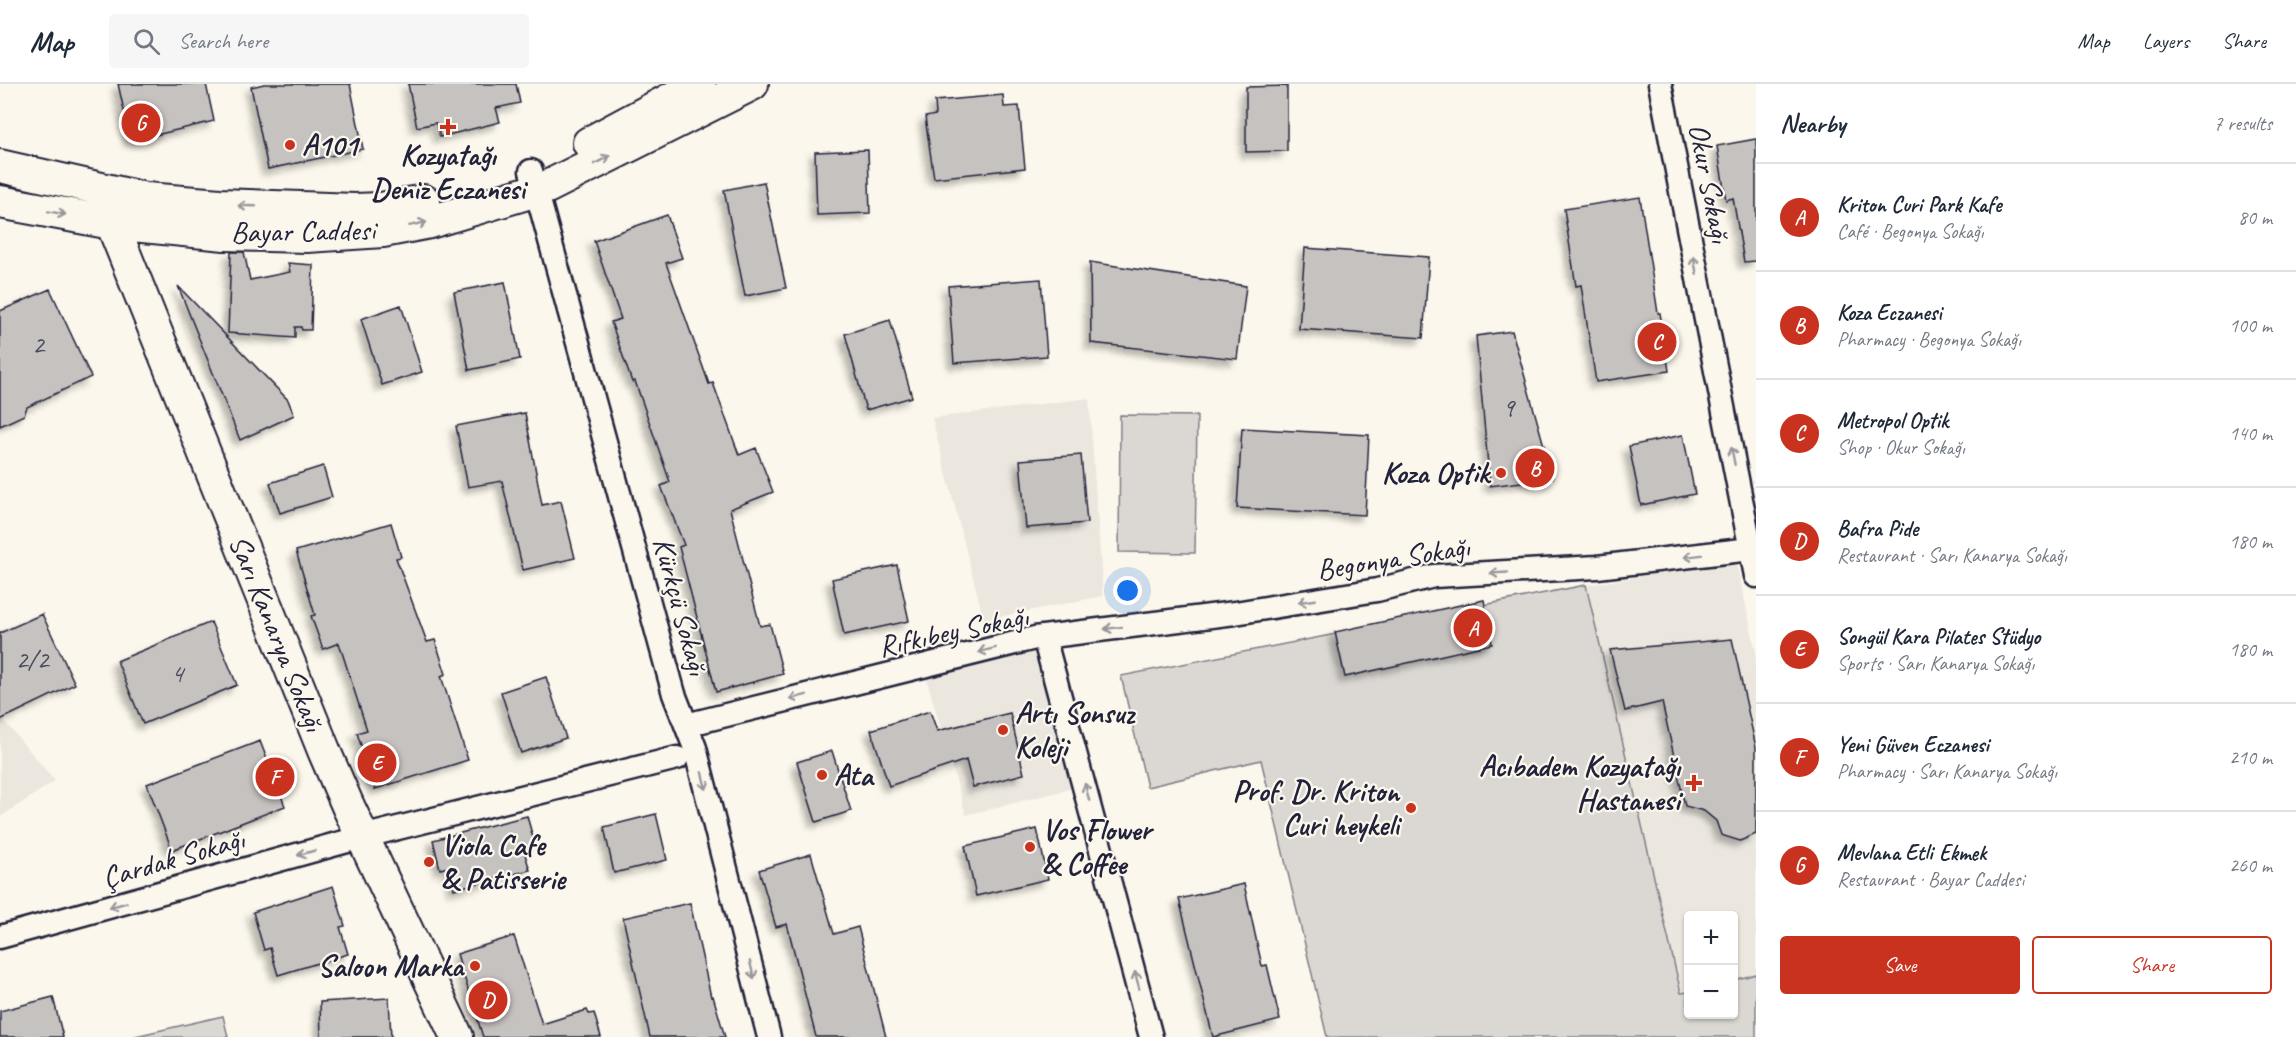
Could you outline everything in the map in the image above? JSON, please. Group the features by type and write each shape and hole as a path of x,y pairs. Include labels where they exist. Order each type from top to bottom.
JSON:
{"main road":[{"name":"Bayar Caddesi","path":"0,166 113,208 225,234 330,236 384,231 430,222 533,181 591,142 699,84"},
{"name":"Bayar Caddesi","path":"533,181 575,174 752,84"},
{"name":"Bayar Caddesi","path":"0,202 113,208"},
{"name":"Sarı Kanarya Sokağı","path":"113,208 325,753 362,837 458,1037"}],"street":[{"name":"Okur Sokağı","path":"1660,84 1756,576"},
{"name":"Kürkçü Sokağı","path":"533,181 674,694 695,748 769,1037"},
{"name":"Begonya Sokağı","path":"1044,637 1318,600 1389,588 1434,576 1588,568 1751,549"},
{"name":"Rıfkıbey Sokağı","path":"686,725 1044,637 1151,1037"},
{"name":"Çardak Sokağı","path":"0,938 362,837 677,758"}],"shaded area":[{"path":"1089,398 1103,596 984,620 932,418"},
{"path":"1120,415 1197,416 1195,553 1119,552"},
{"name":"Acıbadem Kozyatağı Hastanesi","path":"1736,561 1756,651 1756,974 1738,979 1738,911 1684,911 1684,993 1681,994 1586,585"},
{"path":"1586,585 1681,993 1684,993 1684,1019 1738,1019 1738,979 1756,974 1756,1037 1327,1037 1261,760 1147,787 1121,676"},
{"name":"Artı Sonsuz Koleji","path":"1045,650 1078,787 966,815 925,674"},
{"path":"0,716 55,781 0,817"},
{"path":"223,1016 228,1037 131,1037"}],"building":[{"path":"118,84 206,84 214,121 131,141"},
{"path":"264,84 350,84 363,149 268,169 251,87"},
{"path":"408,84 516,84 520,103 496,108 500,122 440,137 436,123 417,127"},
{"path":"1287,86 1287,151 1246,152 1246,87"},
{"path":"1003,95 1004,107 1019,106 1025,168 934,178 925,117 936,115 935,101"},
{"path":"1756,139 1756,261 1744,262 1733,198 1726,200 1717,146"},
{"path":"868,150 870,213 817,215 815,152"},
{"path":"764,182 786,288 745,296 724,190"},
{"path":"1640,197 1669,371 1596,382 1581,285 1576,286 1564,209"},
{"path":"667,215 682,258 666,263 709,384 713,383 739,455 756,448 773,492 730,509 760,626 770,624 783,674 716,692 679,547 684,545 661,486 670,482 635,381 632,382 611,322 621,319 594,241"},
{"path":"1305,248 1429,257 1423,338 1299,329"},
{"path":"231,252 244,252 250,280 290,272 288,263 313,265 311,330 295,327 295,338 228,333"},
{"path":"1090,262 1246,286 1237,359 1091,343"},
{"path":"1041,279 1047,356 954,363 948,286"},
{"path":"505,282 520,359 469,370 454,292"},
{"path":"178,286 288,400 294,415 240,440"},
{"path":"50,289 91,377 27,407 24,415 0,426 0,311"},
{"path":"401,305 422,372 382,385 361,319"},
{"path":"890,320 912,397 866,410 845,334"},
{"path":"1512,331 1553,478 1490,486 1476,336"},
{"path":"525,413 542,505 561,501 575,558 523,570 502,481 468,487 456,426"},
{"path":"1242,428 1369,435 1365,515 1237,508"},
{"path":"1683,435 1695,494 1641,505 1629,446"},
{"path":"1081,455 1087,523 1026,528 1020,460"},
{"path":"323,466 332,497 280,513 270,483"},
{"path":"391,523 401,557 396,558 427,642 435,640 446,674 441,676 468,760 375,789 357,733 367,730 339,643 323,649 311,616 315,615 296,551"},
{"path":"897,565 909,621 844,635 832,579"},
{"path":"1484,600 1492,644 1345,677 1335,632"},
{"path":"42,614 75,684 0,720 0,633"},
{"path":"211,622 237,685 143,724 117,661"},
{"path":"1732,639 1756,747 1756,834 1740,841 1721,835 1716,821 1704,811 1685,806 1662,702 1625,711 1610,650"},
{"path":"546,677 566,738 521,753 501,692"},
{"path":"930,711 937,731 1010,713 1024,774 973,787 966,760 889,786 871,730"},
{"path":"260,741 285,806 172,850 147,784"},
{"path":"832,751 851,811 816,822 797,762"},
{"path":"656,814 667,860 614,873 604,827"},
{"path":"527,816 535,845 523,848 530,870 454,889 449,867 440,869 433,840"},
{"path":"1037,829 1048,879 976,896 965,846"},
{"path":"811,854 834,934 858,927 886,1037 816,1037 787,924 776,927 759,870"},
{"path":"1244,884 1262,966 1267,965 1280,1020 1213,1037 1179,899"},
{"path":"333,886 345,926 340,927 348,954 278,975 270,948 264,950 253,912"},
{"path":"690,903 711,997 713,996 725,1037 650,1037 623,918"},
{"path":"514,936 542,1024 587,1010 589,1014 594,1013 601,1037 483,1037 457,954"},
{"path":"53,997 63,1037 0,1037 0,1011"},
{"path":"389,998 391,1037 321,1037 320,1002"}],"place":[{"name":"Mevlana Etli Ekmek","path":"141,123"},
{"name":"Kozyatağı Deniz Eczanesi","path":"448,127"},
{"name":"A101","path":"290,145"},
{"name":"Metropol Optik","path":"1657,342"},
{"name":"Koza Eczanesi","path":"1535,468"},
{"name":"Koza Optik","path":"1501,473"},
{"name":"Kriton Curi Park Kafe","path":"1473,628"},
{"name":"Artı Sonsuz Koleji","path":"1003,730"},
{"name":"Songül Kara Pilates Stüdyo","path":"377,763"},
{"name":"Ata","path":"822,775"},
{"name":"Yeni Güven Eczanesi","path":"275,777"},
{"name":"Acıbadem Kozyatağı Hastanesi","path":"1694,783"},
{"name":"Prof. Dr. Kriton Curi heykeli","path":"1411,808"},
{"name":"Vos Flower & Coffee","path":"1030,847"},
{"name":"Viola Cafe & Patisserie","path":"429,862"},
{"name":"Saloon Marka","path":"475,966"},
{"name":"Bafra Pide","path":"488,1000"}]}
